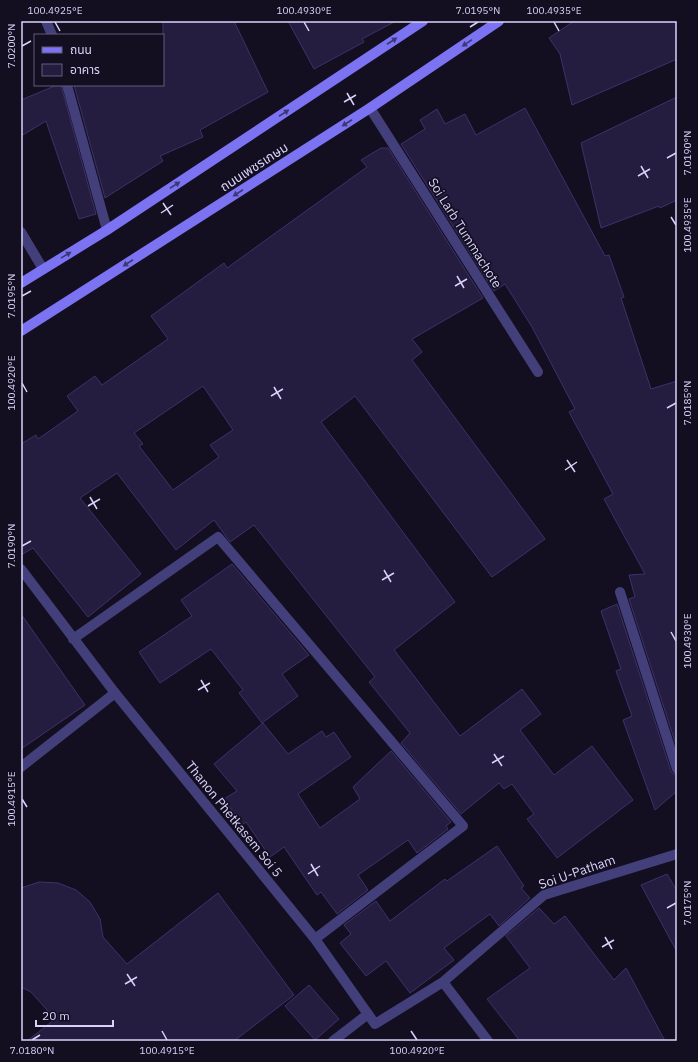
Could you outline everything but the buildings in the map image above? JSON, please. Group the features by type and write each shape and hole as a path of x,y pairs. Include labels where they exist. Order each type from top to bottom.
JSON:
{"main road":[{"path":"21,283 107,230 423,21"},
{"name":"ถนนเพชรเกษม","path":"21,331 370,108 499,21"}],"street":[{"path":"46,21 52,34"},
{"path":"67,86 107,230"},
{"name":"Soi Larb Tummachote","path":"370,108 538,372"},
{"path":"21,232 44,269"},
{"path":"74,638 218,537 464,826 315,939"},
{"name":"Thanon Phetkasem Soi 5","path":"21,569 115,693 315,939 368,1014"},
{"path":"620,592 677,769"},
{"path":"21,767 115,693"},
{"name":"Soi U-Patham","path":"443,982 544,895 677,854"},
{"path":"333,1041 368,1014 375,1024 443,982 488,1041"}]}
